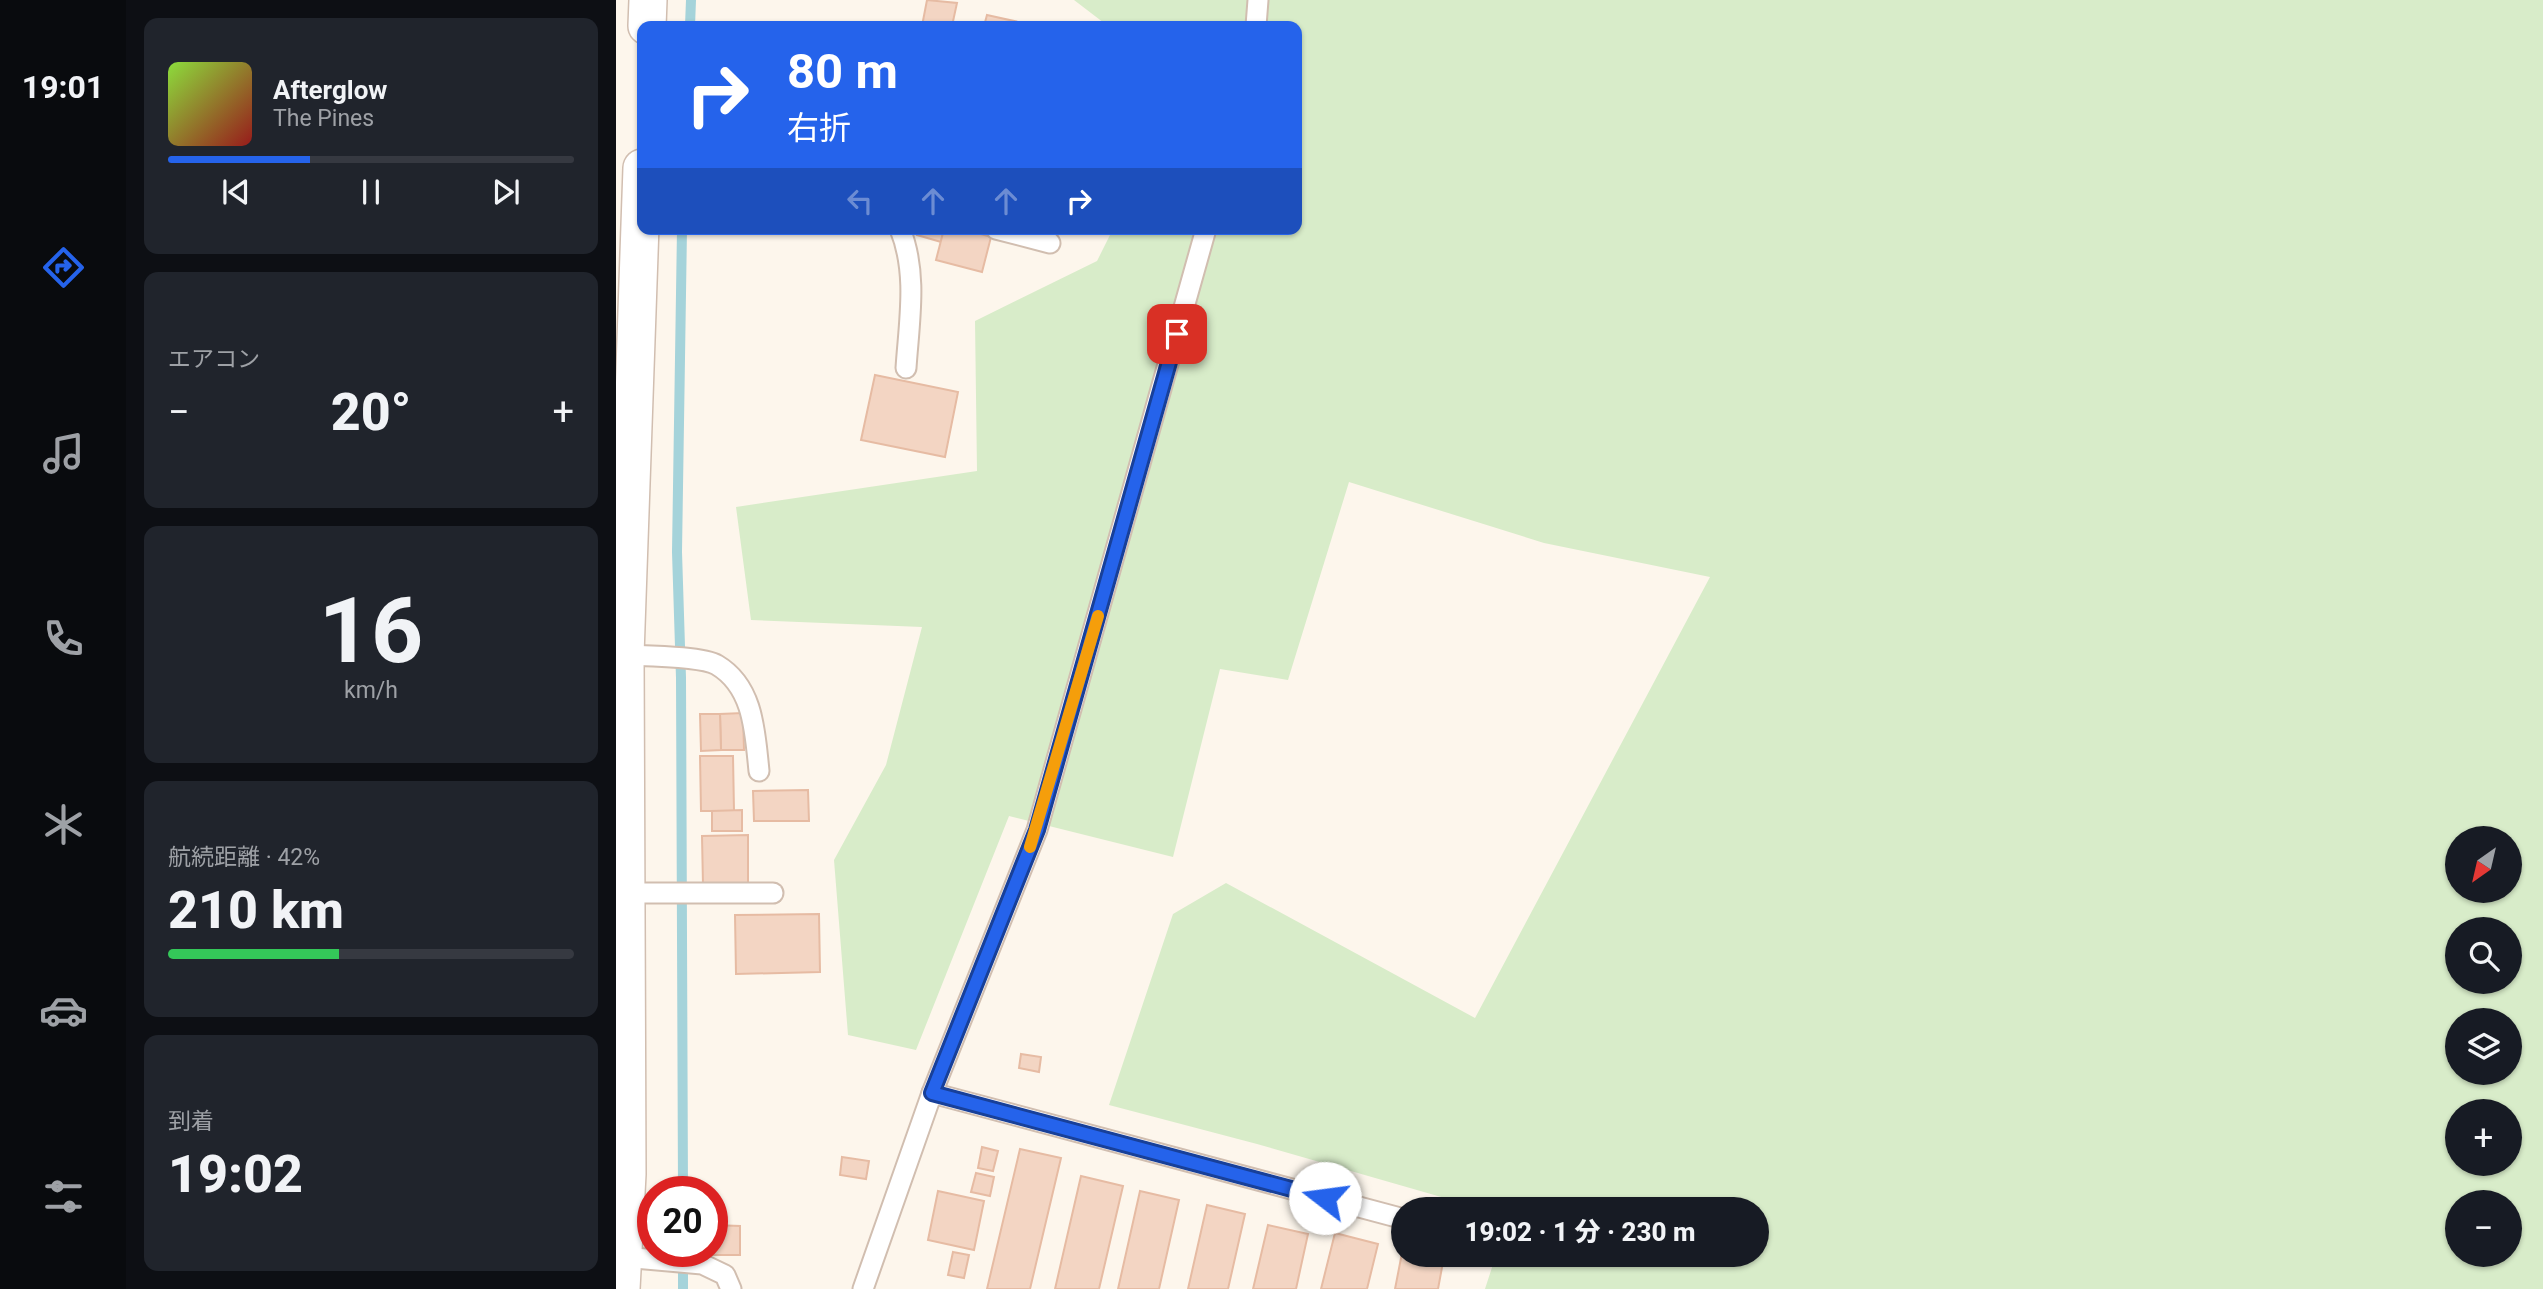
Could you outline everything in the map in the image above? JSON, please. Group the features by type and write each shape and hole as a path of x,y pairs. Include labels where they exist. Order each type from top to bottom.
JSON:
{"street":[{"path":"647,21 648,0"},
{"path":"622,1273 627,1174 626,893 643,656 642,235"}],"lane":[{"path":"1256,21 1258,0"},
{"path":"902,235 908,249 911,298 906,368"},
{"path":"1019,235 1050,243"},
{"path":"863,1289 932,1093 1037,830 1204,235"},
{"path":"643,656 716,664 734,681 753,714 759,771"},
{"path":"626,893 773,893"},
{"path":"932,1093 1391,1216"},
{"path":"622,1273 665,1261 702,1264 725,1275 731,1289"}],"green space":[{"path":"1074,0 2543,0 2543,1289 1485,1289 1492,1267 1769,1267 1769,1197 1441,1197 1109,1105 1173,914 1226,883 1475,1018 1710,577 1544,543 1349,482 1288,680 1220,669 1173,857 1009,816 916,1050 848,1035 834,860 886,765 922,627 751,620 736,507 977,471 975,321 1097,261 1110,235 1302,235 1302,21 1101,21"}],"building":[{"path":"927,0 957,3 953,21 923,21"},
{"path":"987,15 1014,21 985,21"},
{"path":"917,235 943,235 941,242"},
{"path":"942,235 991,237 982,272 936,260"},
{"path":"875,375 958,392 945,457 861,440"},
{"path":"743,713 744,750 721,750 720,714"},
{"path":"700,714 720,714 721,750 701,751"},
{"path":"700,756 733,756 734,811 701,811"},
{"path":"808,790 809,821 754,821 753,791"},
{"path":"742,810 742,831 712,831 712,811"},
{"path":"748,835 748,884 703,885 702,836"},
{"path":"819,914 820,972 736,974 735,915"},
{"path":"1021,1054 1041,1057 1039,1072 1019,1068"},
{"path":"982,1147 998,1151 993,1171 978,1168"},
{"path":"1020,1149 1061,1158 1030,1289 987,1289"},
{"path":"842,1157 869,1161 866,1179 840,1175"},
{"path":"976,1173 994,1177 990,1196 971,1192"},
{"path":"1081,1176 1123,1186 1099,1289 1055,1289"},
{"path":"938,1191 984,1201 974,1250 928,1240"},
{"path":"1140,1191 1179,1200 1159,1289 1118,1289"},
{"path":"1207,1205 1245,1214 1228,1289 1188,1289"},
{"path":"1268,1225 1308,1234 1296,1289 1253,1289"},
{"path":"728,1226 740,1226 740,1255 728,1255"},
{"path":"1335,1233 1378,1244 1367,1289 1321,1289"},
{"path":"953,1252 969,1255 964,1278 948,1275"},
{"path":"1399,1267 1442,1267 1438,1289 1395,1289"}],"waterway":[{"path":"690,21 691,0"},
{"path":"682,235 677,552 681,678 683,1176"},
{"path":"683,1267 683,1289"}],"slow traffic":[{"path":"1030,847 1098,616"}],"route":[{"path":"1177,334 1037,830 932,1093 1325,1198"}]}
